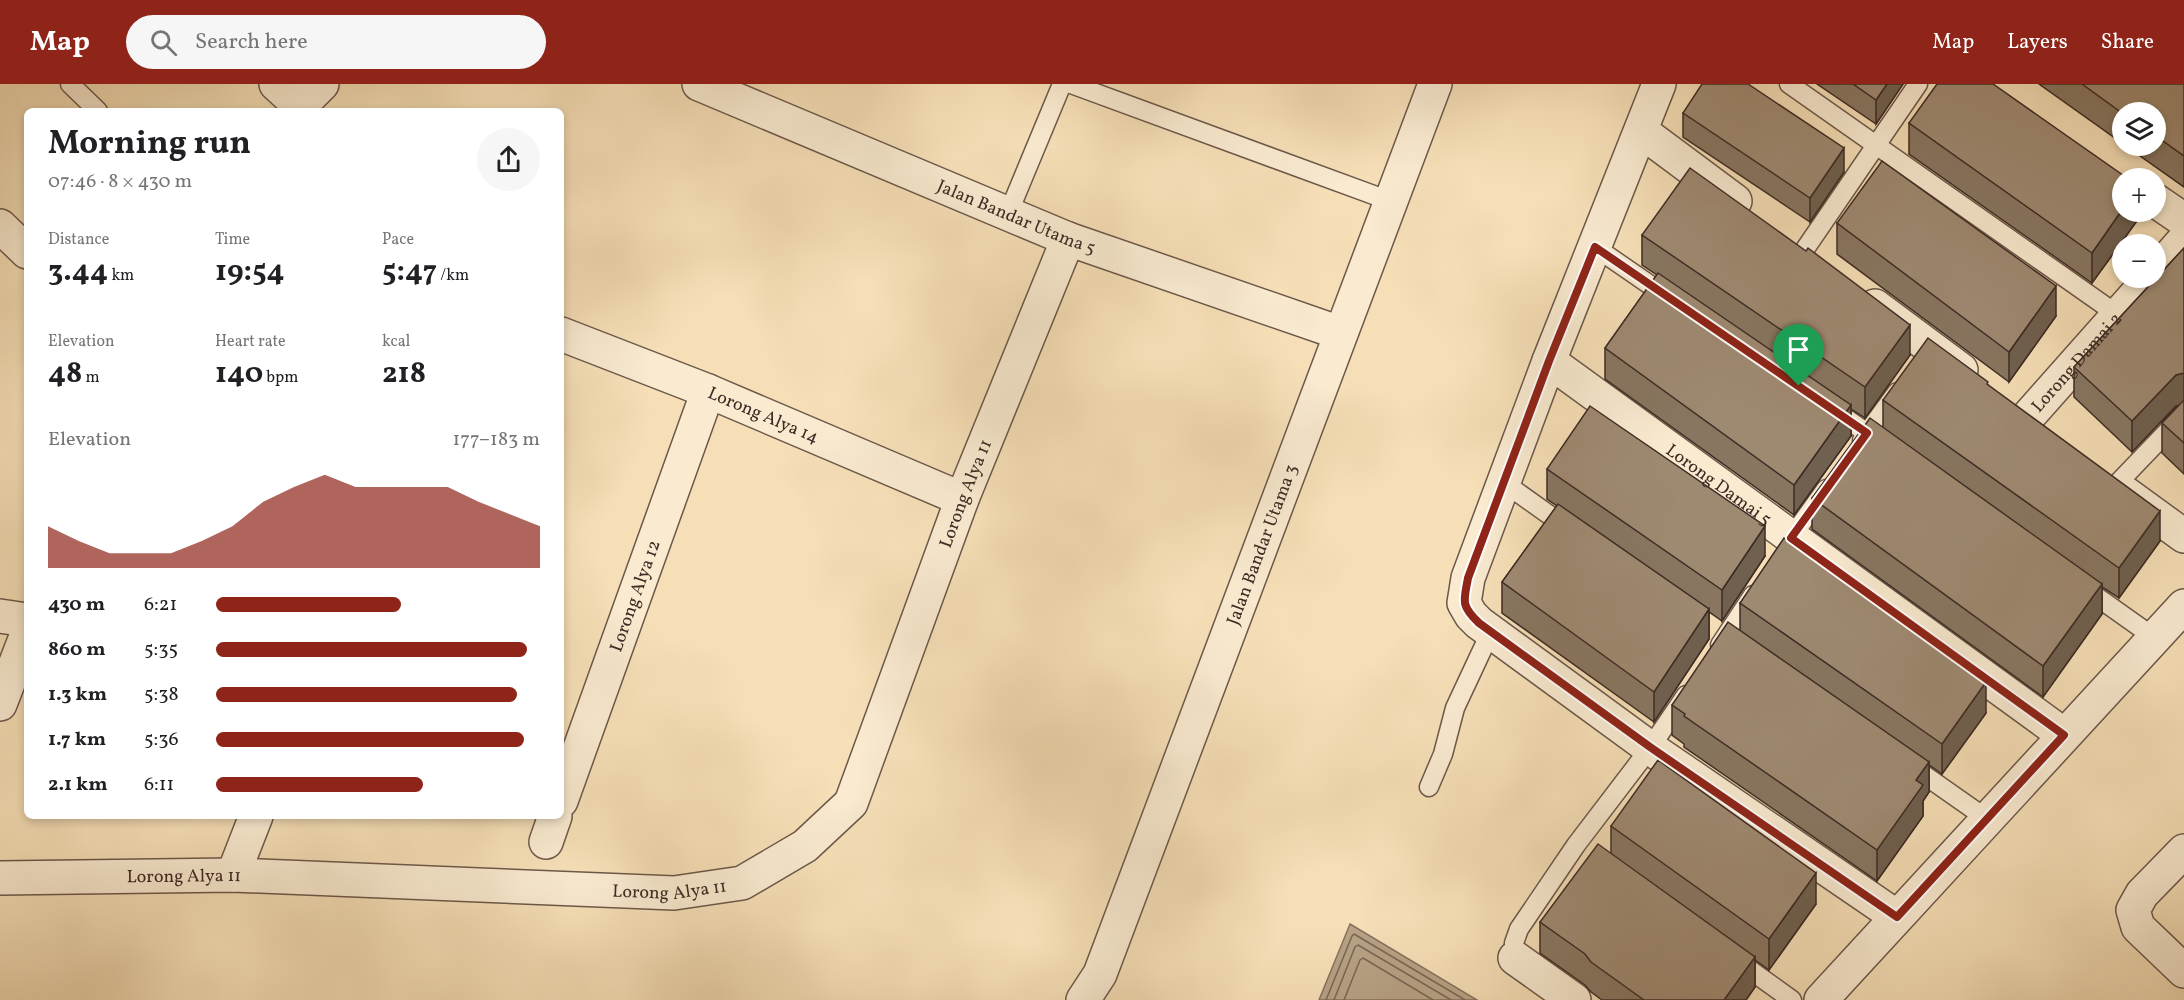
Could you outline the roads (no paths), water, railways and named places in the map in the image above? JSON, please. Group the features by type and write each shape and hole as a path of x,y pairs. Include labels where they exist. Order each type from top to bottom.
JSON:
{"street":[{"path":"276,84 306,100"},
{"path":"1659,84 1503,482 1468,578 1464,603 1471,615 1491,631 1650,747 1897,917"},
{"name":"Jalan Bandar Utama 5","path":"704,85 1068,239 1340,333"},
{"name":"Jalan Bandar Utama 3","path":"1083,1000 1100,974 1389,201 1429,85"},
{"path":"1641,131 1755,217"},
{"path":"2166,208 2184,220"},
{"path":"0,226 24,249"},
{"name":"Lorong Alya 11","path":"0,878 233,875 674,893 742,883 805,846 851,803 962,499 1068,239"},
{"path":"2166,261 2184,240"},
{"path":"1794,245 1839,279 1926,352 1991,393 2053,439"},
{"name":"Lorong Damai 2","path":"2026,419 2142,288"},
{"name":"Lorong Alya 14","path":"564,335 708,391 962,499"},
{"name":"Lorong Damai 5","path":"1549,361 1784,548 2064,735"},
{"name":"Lorong Alya 12","path":"564,793 708,391"},
{"path":"2089,466 2184,536"},
{"path":"1821,1000 2184,606"},
{"path":"0,616 24,620"},
{"path":"0,704 24,642"},
{"path":"233,875 255,819"},
{"path":"2184,851 2142,894 2133,910 2138,927 2184,971"},
{"path":"1515,958 1574,1000"}],"lane":[{"path":"70,84 95,108"},
{"path":"1008,214 1062,84"},
{"path":"1071,84 1389,201"},
{"path":"1789,84 2118,315"},
{"path":"1794,245 1876,145 1917,84"},
{"path":"1595,247 1683,306"},
{"path":"1853,452 1909,376"},
{"path":"1819,400 1886,447"},
{"path":"2115,486 2184,414"},
{"path":"1784,548 1839,471"},
{"path":"1503,482 1580,536"},
{"path":"2068,577 2155,638"},
{"path":"1712,656 1720,634 1764,578"},
{"path":"1429,787 1443,754 1455,708 1491,631"},
{"path":"1720,634 1744,651"},
{"path":"1515,958 1514,943 1520,929 1576,845 1650,747 1694,683"},
{"path":"1900,758 1988,819"},
{"path":"1576,845 1595,858"},
{"path":"1717,946 1792,1000"}],"water":[{"path":"1350,924 1477,1000 1319,1000"}]}
